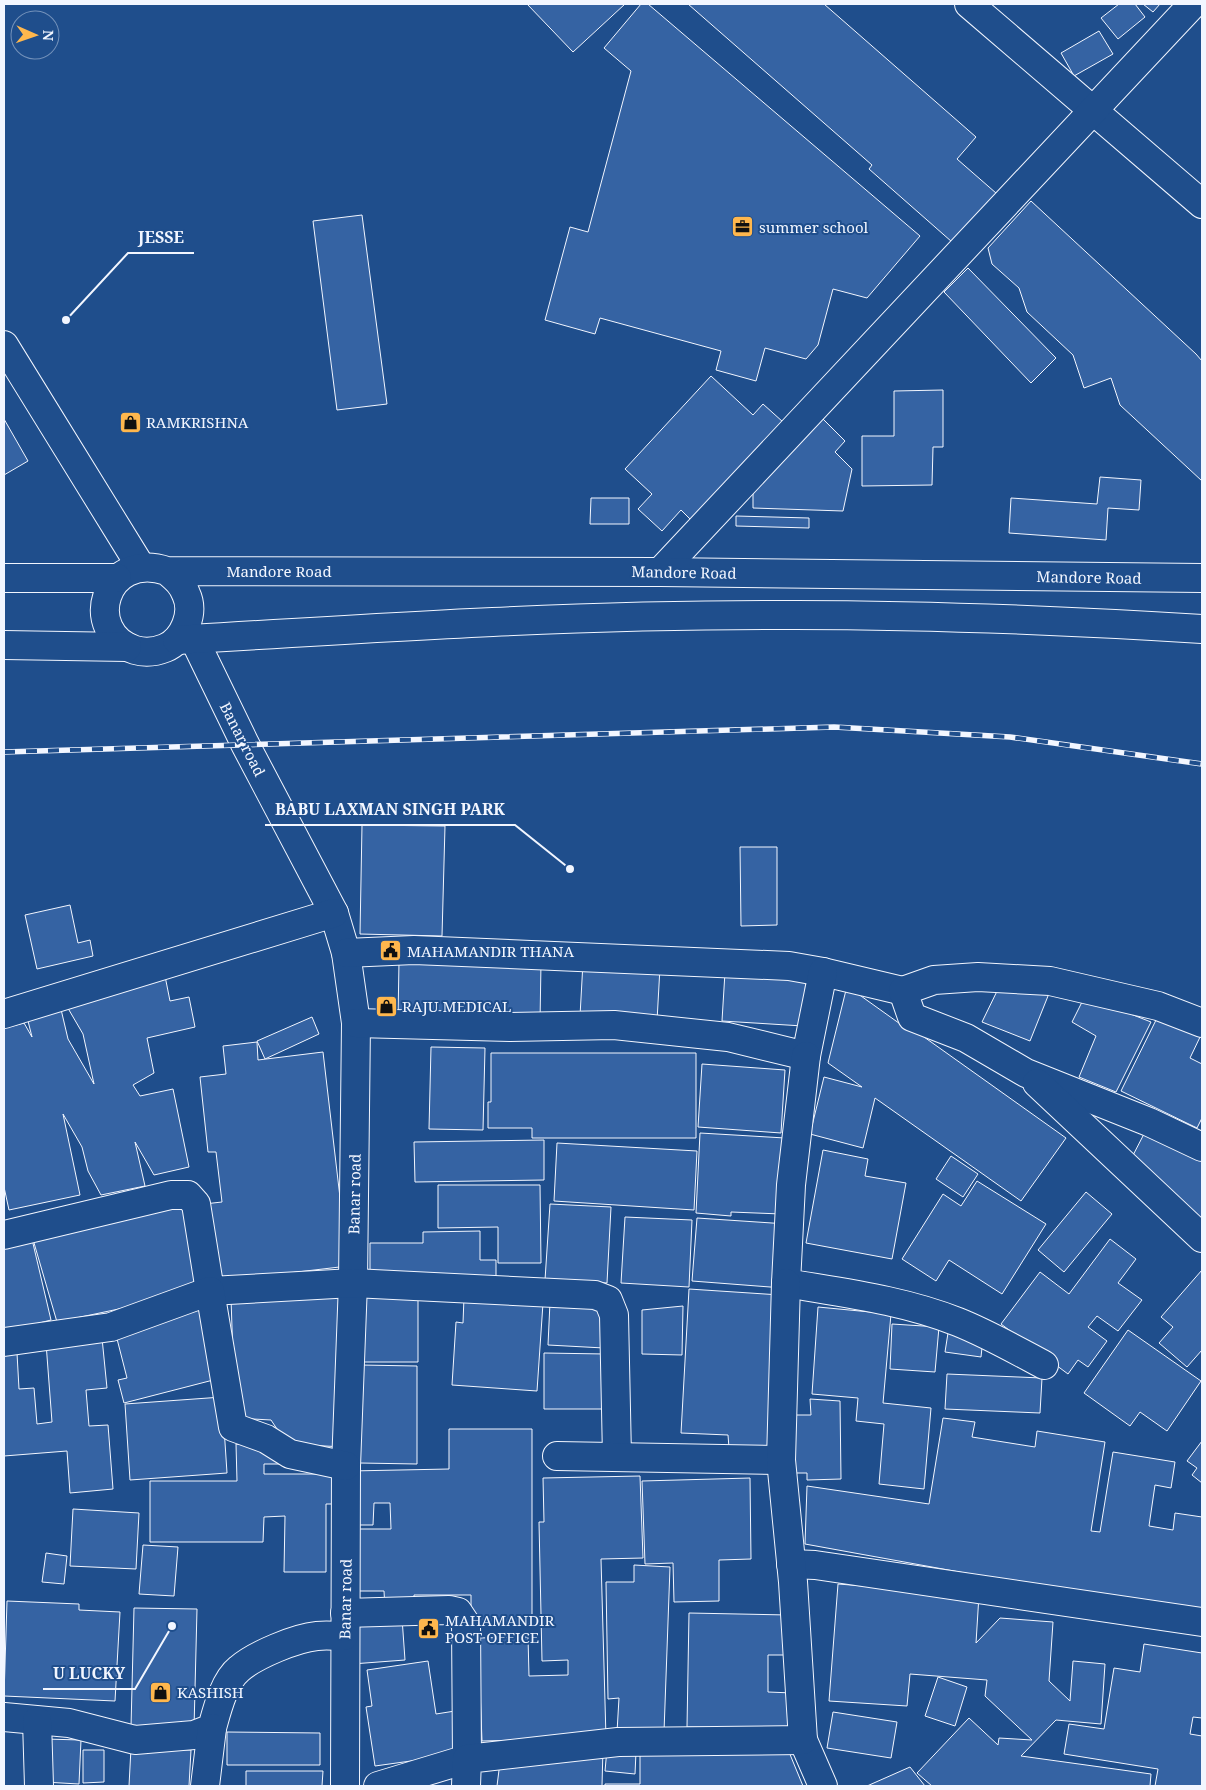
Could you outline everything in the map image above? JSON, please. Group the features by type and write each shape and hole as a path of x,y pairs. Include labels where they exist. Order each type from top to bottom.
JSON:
{"main road":[{"path":"969,4 1202,204"},
{"path":"660,572 1193,4"},
{"path":"4,345 142,572"},
{"path":"127,647 115,637 107,623 104,607 108,592 142,572 179,581 187,595 190,611 185,639"},
{"name":"Mandore Road","path":"4,578 142,572 660,572 1202,578"},
{"path":"4,645 127,647 153,652 185,639 523,620 764,615 966,618 1202,629"},
{"name":"Banar road","path":"185,639 245,744 334,914 346,954 356,1023 353,1283 346,1466 344,1625 345,1786"},
{"path":"4,1014 334,914"},
{"path":"346,954 424,951 789,966 903,991 934,980 978,977 1050,981 1158,1006 1202,1023"},
{"path":"823,972 806,1056 791,1185 781,1460 799,1655 803,1740 823,1786"},
{"path":"903,991 912,1017 966,1038 1026,1073 1149,1122 1202,1147"},
{"path":"356,1023 510,1027 614,1025 728,1037 806,1056"},
{"path":"1026,1073 1202,1238"},
{"path":"4,1235 171,1195 188,1195 196,1204 233,1427 266,1439 290,1454 346,1466"},
{"path":"4,1342 111,1327 210,1292 353,1283 595,1295 608,1300 614,1315 617,1458"},
{"path":"786,1283 888,1300 957,1322 989,1336 1044,1365"},
{"path":"557,1456 781,1460"},
{"path":"791,1564 815,1565 1202,1622"},
{"path":"205,1786 212,1728 220,1696 238,1669 261,1655 287,1644 316,1636 344,1625 449,1610 458,1612 466,1624 466,1786"},
{"path":"4,1717 69,1723 135,1740 194,1735 212,1728"},
{"path":"38,1721 39,1786"},
{"path":"378,1786 467,1759 618,1742 803,1740"}],"building":[{"path":"527,4 625,4 573,52"},
{"path":"641,4 648,4 920,236 867,298 833,289 818,345 806,359 765,348 756,381 716,370 721,351 600,318 595,334 545,320 570,227 588,232 631,71 604,48"},
{"path":"688,4 824,4 976,137 957,159 1004,200 960,249 869,169 872,165"},
{"path":"1119,4 1135,4 1145,17 1118,39 1101,18"},
{"path":"1143,4 1160,4 1153,12"},
{"path":"1099,31 1113,54 1074,76 1061,53"},
{"path":"1031,201 1202,361 1202,481 1120,405 1111,378 1084,388 1073,355 1027,312 1019,288 992,264 988,248"},
{"path":"362,215 387,404 337,410 313,221"},
{"path":"968,268 1056,358 1031,383 944,292"},
{"path":"711,376 753,415 763,404 783,422 692,521 681,510 662,531 638,509 652,494 625,469"},
{"path":"943,390 943,447 933,447 932,485 862,486 862,436 894,436 894,391"},
{"path":"822,418 845,441 835,452 852,469 843,511 753,508 753,493"},
{"path":"4,419 28,461 4,475"},
{"path":"1100,477 1141,480 1139,510 1108,508 1106,540 1009,533 1011,498 1097,504"},
{"path":"591,498 629,498 629,524 590,524"},
{"path":"736,516 809,518 809,528 736,526"},
{"path":"362,825 445,826 442,936 360,934"},
{"path":"740,847 777,847 777,925 741,926"},
{"path":"70,905 78,943 90,940 93,956 37,969 25,915"},
{"path":"399,961 541,963 540,1022 398,1020"},
{"path":"583,962 660,967 657,1021 580,1016"},
{"path":"725,972 806,977 803,1026 722,1021"},
{"path":"165,976 170,1001 189,997 195,1027 147,1038 154,1073 133,1085 140,1096 173,1089 189,1167 154,1175 135,1142 145,1186 101,1195 88,1171 82,1147 63,1114 80,1195 9,1210 4,1187 4,1028 24,1023 32,1037 26,1013 60,1005 68,1039 94,1084 83,1034 62,998"},
{"path":"1000,985 1052,986 1030,1041 982,1022"},
{"path":"847,986 903,1026 910,1027 1066,1138 1021,1201 875,1098 863,1148 810,1134 824,1077 862,1087 828,1063"},
{"path":"1085,996 1151,1022 1116,1092 1079,1077 1096,1036 1072,1022"},
{"path":"1159,1014 1201,1035 1190,1058 1202,1064 1202,1118 1197,1128 1121,1091"},
{"path":"312,1017 319,1034 265,1059 257,1041"},
{"path":"257,1042 258,1060 323,1052 348,1266 213,1282 204,1204 222,1202 216,1152 208,1152 200,1077 226,1074 223,1046"},
{"path":"431,1047 485,1048 483,1130 429,1129"},
{"path":"491,1053 696,1053 696,1138 532,1138 532,1128 488,1128 488,1102 491,1102"},
{"path":"702,1064 785,1070 781,1133 698,1127"},
{"path":"1145,1132 1202,1160 1202,1226 1130,1161"},
{"path":"700,1133 785,1138 781,1214 731,1212 731,1216 696,1213"},
{"path":"544,1140 544,1180 415,1182 414,1142"},
{"path":"557,1143 697,1151 694,1210 554,1201"},
{"path":"823,1150 868,1159 865,1176 906,1183 892,1259 806,1243"},
{"path":"951,1156 978,1174 963,1197 936,1179"},
{"path":"977,1181 1046,1224 1002,1294 949,1260 936,1281 902,1259 943,1194 961,1206"},
{"path":"438,1185 540,1185 541,1263 498,1263 498,1227 438,1228"},
{"path":"1086,1192 1112,1214 1064,1272 1038,1250"},
{"path":"185,1198 204,1291 57,1322 32,1236"},
{"path":"550,1204 611,1207 607,1283 545,1280"},
{"path":"625,1217 692,1220 689,1287 621,1283"},
{"path":"697,1218 787,1224 783,1288 692,1281"},
{"path":"480,1231 480,1260 496,1260 496,1278 370,1278 370,1243 423,1243 423,1232"},
{"path":"31,1235 51,1320 4,1332 4,1242"},
{"path":"1110,1239 1136,1259 1118,1283 1142,1300 1118,1331 1097,1316 1088,1327 1107,1341 1088,1367 1078,1360 1068,1374 1001,1324 1040,1272 1069,1294"},
{"path":"1202,1270 1202,1350 1187,1367 1159,1343 1173,1327 1161,1317"},
{"path":"689,1289 780,1295 775,1448 729,1448 728,1435 681,1433"},
{"path":"343,1290 344,1447 287,1444 271,1420 235,1418 231,1298"},
{"path":"362,1291 418,1292 418,1362 362,1362"},
{"path":"464,1297 543,1303 537,1391 452,1385 456,1322 463,1323"},
{"path":"550,1302 606,1306 604,1348 548,1345"},
{"path":"683,1306 682,1355 642,1354 642,1310"},
{"path":"818,1307 891,1314 883,1403 931,1408 924,1489 879,1484 884,1424 856,1421 858,1398 812,1394"},
{"path":"203,1308 221,1378 124,1403 118,1380 127,1378 115,1331"},
{"path":"892,1324 939,1327 935,1372 890,1369"},
{"path":"1128,1330 1201,1381 1167,1431 1140,1412 1130,1426 1084,1393"},
{"path":"948,1333 983,1338 981,1357 945,1352"},
{"path":"102,1338 107,1388 86,1390 89,1426 108,1425 113,1489 70,1493 67,1451 4,1456 4,1355 17,1353 19,1389 34,1388 37,1424 52,1422 46,1343"},
{"path":"544,1353 605,1354 604,1409 544,1409"},
{"path":"360,1365 417,1366 417,1464 360,1463"},
{"path":"947,1374 1042,1378 1040,1413 945,1409"},
{"path":"222,1397 227,1473 130,1480 125,1404"},
{"path":"810,1399 840,1401 841,1479 807,1480 807,1473 794,1473 796,1415 811,1415"},
{"path":"943,1418 975,1422 972,1437 1035,1447 1037,1431 1105,1442 1091,1531 1100,1532 1113,1452 1175,1462 1171,1488 1155,1485 1149,1526 1173,1530 1175,1513 1202,1517 1202,1616 805,1544 807,1486 929,1504"},
{"path":"449,1429 532,1429 532,1624 471,1624 471,1595 414,1595 414,1608 385,1609 384,1591 350,1591 351,1529 391,1529 390,1503 374,1503 373,1525 350,1525 350,1471 449,1469"},
{"path":"1202,1441 1202,1483 1192,1475 1197,1468 1187,1461"},
{"path":"236,1444 279,1450 282,1464 264,1464 264,1474 341,1474 341,1504 326,1504 326,1572 284,1572 285,1516 264,1517 263,1542 150,1542 150,1481 237,1481"},
{"path":"640,1476 643,1558 601,1559 606,1738 482,1741 478,1638 528,1637 529,1676 568,1675 568,1660 542,1661 539,1522 544,1522 543,1478"},
{"path":"750,1478 751,1559 719,1560 719,1601 674,1602 673,1563 645,1564 642,1481"},
{"path":"73,1509 139,1513 136,1569 70,1566"},
{"path":"143,1545 178,1547 174,1596 139,1594"},
{"path":"46,1553 67,1556 64,1584 42,1582"},
{"path":"634,1565 670,1567 664,1732 617,1732 619,1698 608,1699 606,1582 634,1582"},
{"path":"838,1584 979,1595 976,1643 1000,1618 1053,1622 1049,1681 1070,1701 1073,1661 1105,1664 1101,1724 1056,1720 1021,1756 1151,1774 1150,1786 932,1786 917,1773 969,1718 998,1745 999,1738 1032,1740 985,1696 987,1680 910,1674 907,1706 829,1701"},
{"path":"7,1601 79,1604 79,1610 120,1612 115,1701 4,1696"},
{"path":"134,1608 197,1609 194,1729 131,1727"},
{"path":"689,1613 788,1615 787,1655 768,1655 768,1692 793,1693 793,1729 687,1727"},
{"path":"402,1618 405,1660 352,1664 350,1621"},
{"path":"1144,1644 1202,1653 1202,1718 1193,1717 1190,1734 1202,1736 1202,1786 1155,1786 1158,1769 1064,1754 1069,1724 1104,1729 1114,1668 1140,1672"},
{"path":"428,1661 436,1714 455,1711 461,1754 375,1766 366,1707 372,1706 367,1670"},
{"path":"938,1677 967,1687 955,1726 925,1716"},
{"path":"833,1712 897,1722 891,1758 827,1748"},
{"path":"227,1732 320,1733 320,1765 227,1765"},
{"path":"45,1739 81,1740 79,1784 44,1782"},
{"path":"131,1748 191,1750 189,1786 129,1786"},
{"path":"603,1748 602,1786 497,1786 500,1762"},
{"path":"607,1749 636,1752 635,1774 605,1771"},
{"path":"640,1749 789,1752 803,1786 605,1786 605,1784 640,1784"},
{"path":"83,1750 104,1750 104,1782 83,1783"},
{"path":"910,1767 925,1786 867,1786"},
{"path":"246,1771 323,1771 322,1786 246,1786"}],"railway":[{"path":"4,752 834,727 1010,737 1202,764"}],"place":[{"name":"summer school","path":"743,227"},
{"name":"JESSE","path":"66,320"},
{"name":"RAMKRISHNA","path":"130,422"},
{"name":"BABU LAXMAN SINGH PARK","path":"570,869"},
{"name":"MAHAMANDIR THANA","path":"391,951"},
{"name":"RAJU MEDICAL","path":"386,1006"},
{"name":"U LUCKY","path":"172,1626"},
{"name":"MAHAMANDIR POST OFFICE","path":"429,1629"},
{"name":"KASHISH","path":"161,1692"}]}
